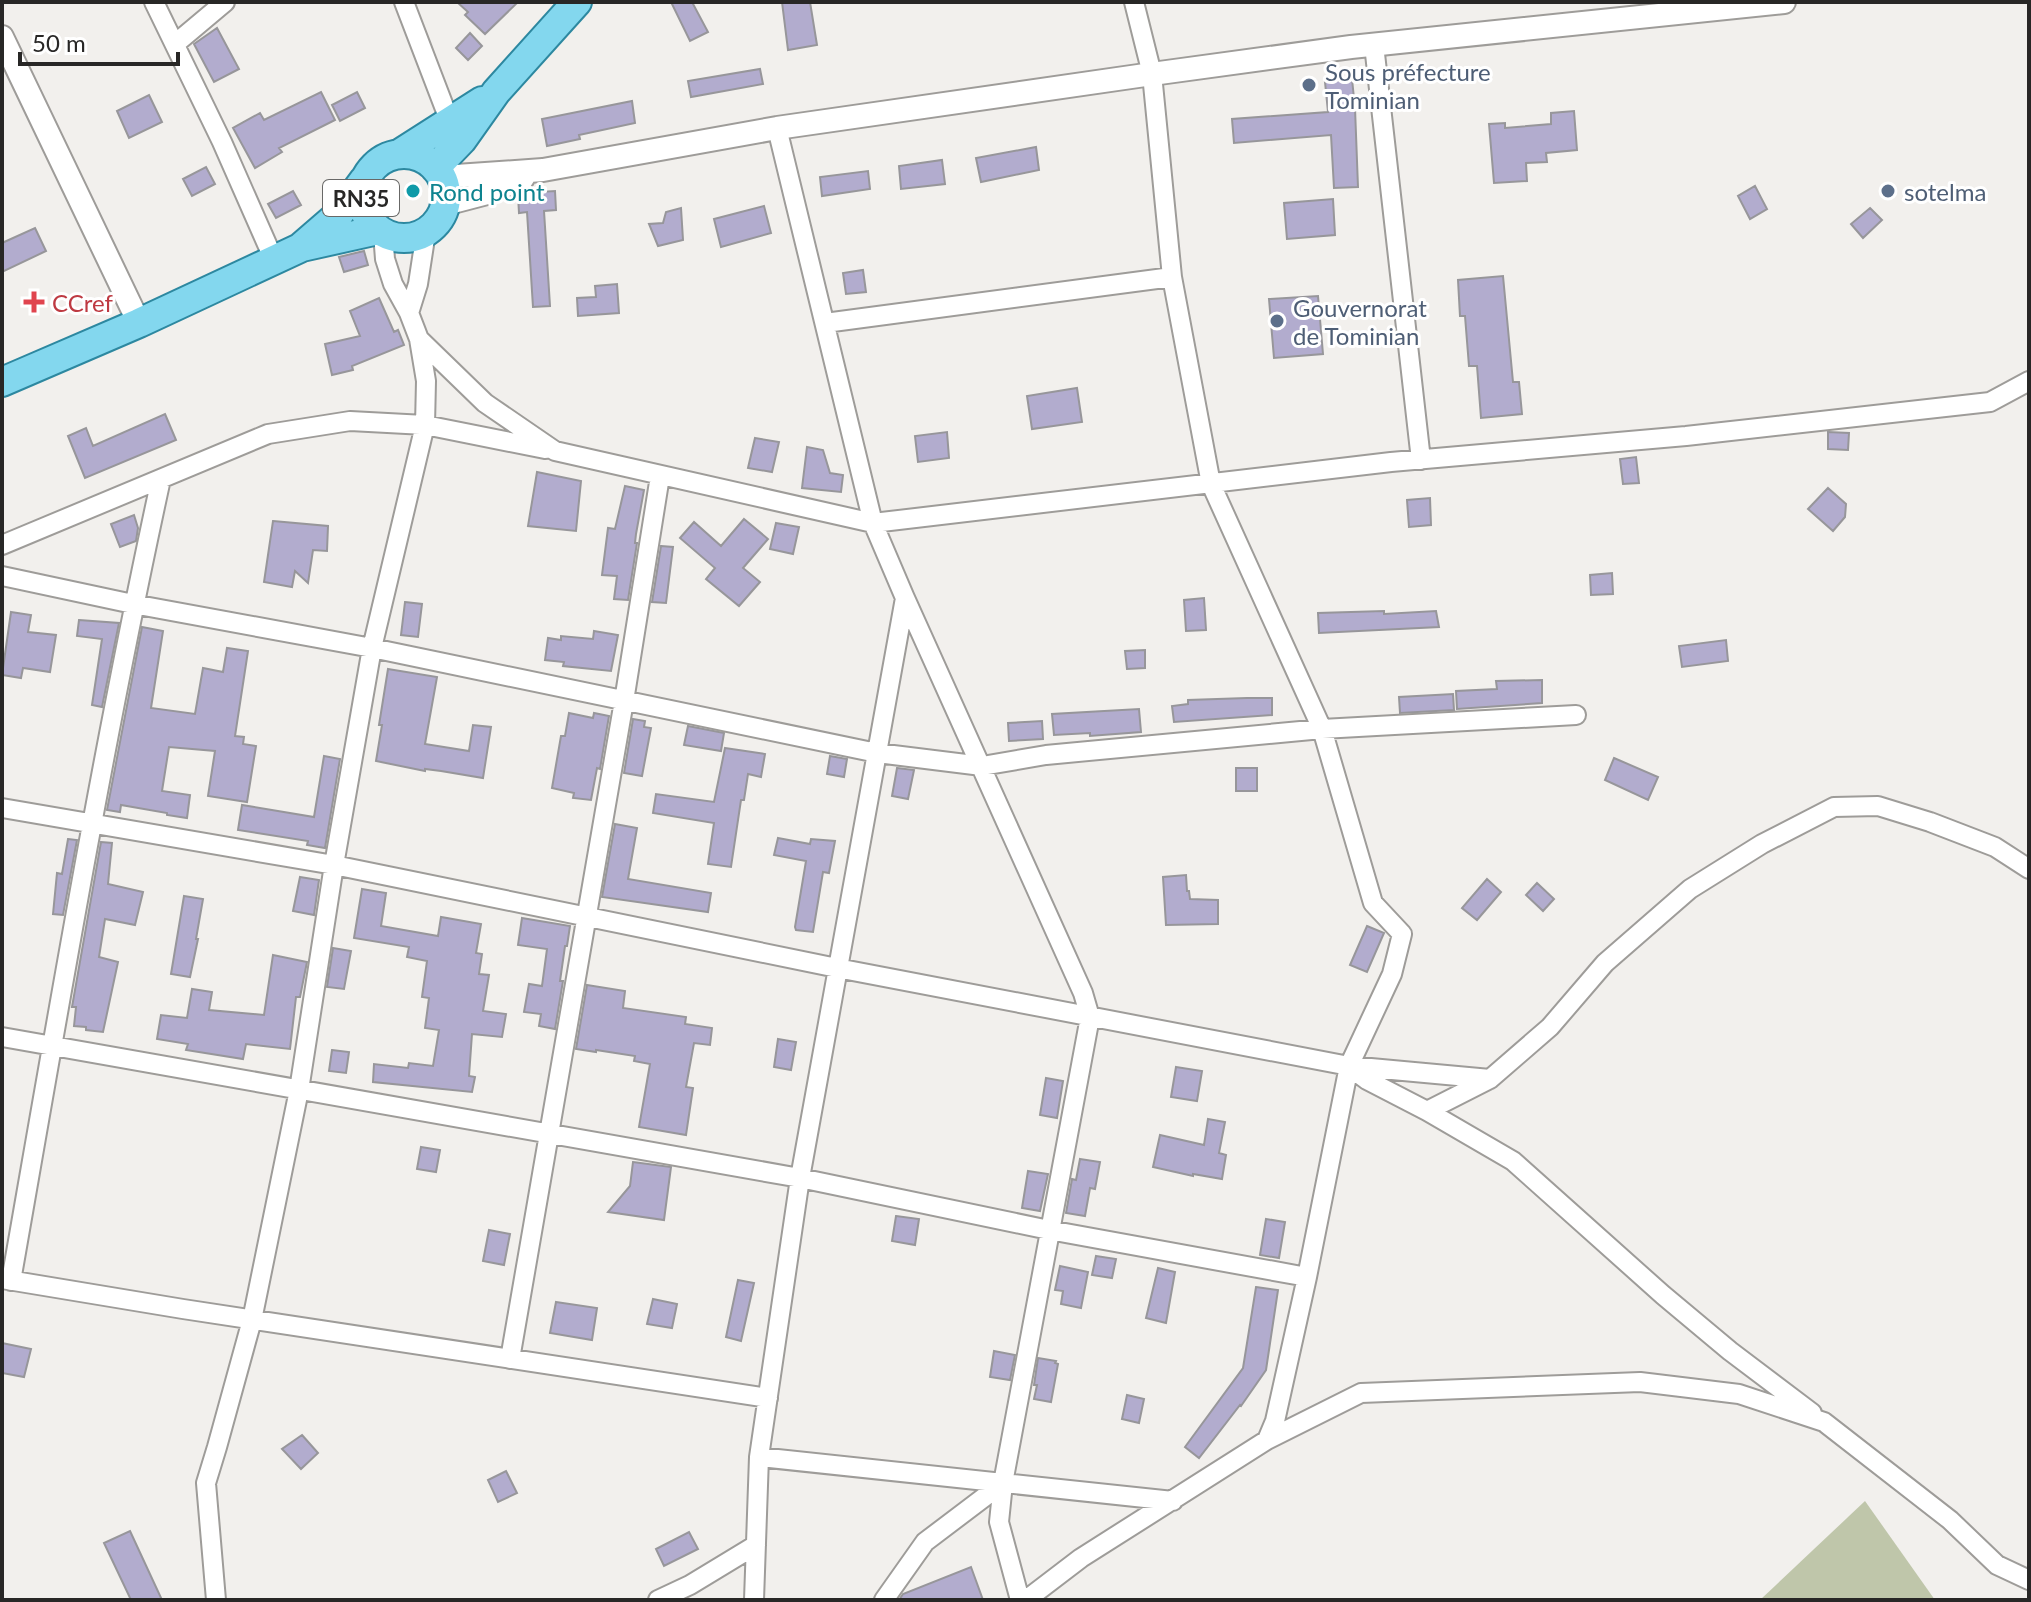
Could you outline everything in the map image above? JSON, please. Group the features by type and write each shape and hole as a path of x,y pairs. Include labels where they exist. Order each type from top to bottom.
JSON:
{"main road":[{"name":"RN35","path":"364,180 363,207 380,232 400,239 426,232 442,215 441,183 462,140 496,92 577,2"},
{"name":"RN35","path":"302,247 339,214 375,165 399,154 496,92"},
{"name":"RN35","path":"399,154 417,156 441,183"},
{"name":"RN35","path":"2,382 139,323 302,247 380,232"}],"street":[{"path":"154,2 222,142 274,260"},
{"path":"175,44 225,2"},
{"path":"404,2 450,122"},
{"path":"1134,2 1152,74 1172,277 1211,484 1322,729 1373,903 1402,934 1392,974 1349,1066 1307,1277 1275,1421 1267,1440"},
{"path":"441,183 543,170 777,128 1152,74 1374,45 1784,2"},
{"path":"2,37 139,323"},
{"path":"1374,45 1421,460"},
{"path":"777,128 873,523 1083,993 1090,1017 1003,1483 999,1522 1023,1600 1081,1558 1267,1440 1361,1393 1640,1382 1739,1394 1824,1422"},
{"path":"216,1600 206,1483 252,1320 299,1090 372,648 425,425 426,381 419,339 393,284 380,232"},
{"path":"409,313 420,273 426,232"},
{"path":"825,323 1172,277"},
{"path":"419,339 485,403 555,451"},
{"path":"2,545 268,434 350,421 425,425 873,523 1421,460 1686,436 1990,402 2029,381"},
{"path":"510,1359 660,476"},
{"path":"161,479 133,604 6,1280 768,1398"},
{"path":"2,576 133,604 372,648 877,753 982,766 1046,755 1322,729 1576,715"},
{"path":"754,1600 759,1457 800,1178 905,598"},
{"path":"1427,1111 1490,1079 1550,1027 1605,963 1690,889 1762,844 1834,807 1878,806 1930,822 1995,847 2029,869"},
{"path":"2,808 334,865 837,968 1349,1066 1490,1079"},
{"path":"2,1037 800,1178 1049,1230 1307,1277"},
{"path":"1349,1066 1367,1080 1513,1161 1730,1351 1950,1520 1997,1565 2029,1580"},
{"path":"759,1457 1173,1501"},
{"path":"884,1600 925,1542 1003,1483"},
{"path":"658,1600 690,1585 756,1545"}],"green space":[{"path":"1865,1501 1935,1600 1760,1600"}],"building":[{"path":"457,2 518,2 485,34 465,15 468,12"},
{"path":"671,2 692,2 708,32 690,41"},
{"path":"782,2 810,2 817,45 788,50"},
{"path":"217,28 239,69 214,82 194,44"},
{"path":"470,33 482,46 468,60 456,48"},
{"path":"760,69 763,84 691,97 688,81"},
{"path":"1352,79 1358,187 1334,188 1331,135 1234,143 1232,119 1328,112 1325,82"},
{"path":"321,92 335,120 279,148 282,152 255,168 233,128 260,113 264,120"},
{"path":"357,92 365,108 340,121 332,105"},
{"path":"149,95 162,122 129,138 117,111"},
{"path":"632,101 635,123 579,135 580,139 547,146 542,119"},
{"path":"1574,111 1577,150 1546,153 1547,162 1526,163 1527,181 1494,183 1489,124 1505,123 1505,128 1551,124 1551,113"},
{"path":"1036,147 1039,170 981,182 976,158"},
{"path":"942,160 945,184 901,189 899,166"},
{"path":"206,167 215,184 192,196 183,179"},
{"path":"868,171 870,189 822,196 820,177"},
{"path":"1755,186 1767,209 1750,219 1738,196"},
{"path":"293,191 301,205 276,218 268,204"},
{"path":"555,191 556,210 544,211 550,306 533,307 527,212 519,213 518,195"},
{"path":"1333,199 1335,235 1287,239 1284,203"},
{"path":"764,206 771,233 721,247 714,219"},
{"path":"681,208 683,240 658,246 649,224 663,223 666,212"},
{"path":"1870,208 1882,220 1863,238 1851,224"},
{"path":"35,228 46,251 2,272 2,243"},
{"path":"364,251 368,265 344,272 339,257"},
{"path":"863,270 866,292 846,294 843,273"},
{"path":"1503,276 1513,382 1519,382 1522,414 1481,418 1477,366 1469,366 1465,316 1460,316 1458,280"},
{"path":"617,284 619,313 578,316 577,298 596,297 595,286"},
{"path":"1318,296 1323,354 1274,358 1269,299"},
{"path":"379,298 394,332 398,330 404,345 352,366 353,370 332,375 325,344 360,336 350,311"},
{"path":"1077,388 1082,422 1032,429 1027,396"},
{"path":"165,414 176,440 85,478 68,436 86,428 93,446"},
{"path":"947,432 949,458 918,462 915,436"},
{"path":"1828,432 1849,433 1848,450 1828,449"},
{"path":"755,438 779,442 772,472 748,468"},
{"path":"807,447 823,450 830,473 843,475 841,492 802,488"},
{"path":"1636,457 1639,483 1623,484 1620,459"},
{"path":"537,472 581,481 576,531 528,526"},
{"path":"625,486 644,490 628,600 614,599 617,576 602,575 608,528 615,529"},
{"path":"1828,488 1846,504 1845,517 1833,531 1808,509"},
{"path":"1430,498 1431,525 1409,527 1407,500"},
{"path":"134,515 138,528 136,541 120,547 111,524"},
{"path":"744,519 768,539 743,568 760,582 739,606 706,579 715,568 680,538 694,522 721,546"},
{"path":"273,521 328,526 327,551 313,550 308,583 295,571 292,587 264,582"},
{"path":"776,523 799,527 793,554 770,549"},
{"path":"661,546 673,547 666,603 652,602"},
{"path":"1612,573 1613,594 1591,595 1590,575"},
{"path":"1204,598 1206,630 1186,631 1184,600"},
{"path":"405,602 422,604 418,637 401,635"},
{"path":"1384,611 1384,614 1436,611 1439,627 1319,633 1318,613"},
{"path":"11,612 31,615 28,632 56,635 50,672 23,668 21,678 2,675"},
{"path":"79,620 119,623 102,707 92,705 102,639 77,636"},
{"path":"142,627 163,631 151,708 195,714 203,668 223,672 227,648 248,651 235,736 244,737 243,744 256,746 247,802 208,796 215,751 169,747 162,791 190,795 187,818 121,805 120,812 107,810"},
{"path":"594,631 618,635 611,671 563,666 564,662 545,660 548,638 593,639"},
{"path":"1726,640 1728,661 1682,667 1679,646"},
{"path":"1145,650 1145,668 1127,669 1125,651"},
{"path":"388,669 437,677 425,744 469,751 473,725 491,727 483,778 376,761"},
{"path":"1542,680 1542,703 1457,709 1456,691 1497,689 1496,681"},
{"path":"1453,694 1454,710 1400,713 1399,697"},
{"path":"1272,698 1272,715 1174,722 1172,706 1188,704 1188,700"},
{"path":"1139,709 1141,732 1054,735 1052,714"},
{"path":"569,713 593,718 594,713 609,716 591,800 573,798 574,793 552,788 561,736 565,736"},
{"path":"633,719 645,721 644,727 651,728 642,776 624,773"},
{"path":"1042,721 1043,739 1009,741 1008,723"},
{"path":"688,726 724,733 721,751 684,745"},
{"path":"725,748 765,754 761,777 748,774 731,867 708,864 714,823 653,813 656,794 714,802"},
{"path":"324,756 340,759 325,848 307,845 308,841 238,830 242,805 314,817"},
{"path":"830,756 847,759 844,777 827,774"},
{"path":"1614,758 1658,777 1648,800 1605,780"},
{"path":"897,768 914,770 908,799 892,796"},
{"path":"1236,768 1257,768 1257,791 1236,791"},
{"path":"615,824 637,828 628,879 711,893 708,912 602,897"},
{"path":"778,838 810,844 811,839 835,841 829,873 823,872 813,932 796,930 795,927 806,861 774,855"},
{"path":"68,839 77,840 63,915 53,914 57,873 62,874"},
{"path":"101,842 112,843 108,884 143,892 135,925 105,919 99,957 118,962 103,1032 74,1026 76,1007 72,1007"},
{"path":"1186,875 1190,899 1218,900 1218,924 1166,925 1163,877"},
{"path":"300,877 319,880 314,915 293,911"},
{"path":"1487,879 1501,892 1477,920 1462,908"},
{"path":"1537,883 1554,899 1543,911 1526,895"},
{"path":"362,889 386,893 381,926 438,936 441,917 481,924 476,953 482,954 479,974 489,975 483,1011 506,1014 502,1037 472,1034 469,1076 475,1077 472,1092 373,1082 374,1064 408,1068 409,1063 433,1066 439,1030 425,1028 429,998 422,997 427,961 407,957 409,947 354,938"},
{"path":"184,896 203,899 190,977 171,974"},
{"path":"522,918 570,926 555,1029 539,1026 541,1014 524,1012 529,984 542,986 547,949 518,945"},
{"path":"1367,926 1384,933 1367,972 1350,965"},
{"path":"333,948 351,951 344,989 327,987"},
{"path":"273,955 307,962 300,997 296,997 290,1049 246,1044 243,1059 186,1050 188,1044 157,1039 161,1015 187,1018 192,989 212,992 209,1010 264,1015"},
{"path":"587,985 625,991 623,1008 686,1017 685,1024 712,1028 710,1045 694,1043 686,1087 693,1088 686,1135 639,1127 650,1064 634,1061 635,1056 576,1049"},
{"path":"778,1039 796,1042 791,1070 774,1067"},
{"path":"332,1050 349,1052 346,1073 329,1071"},
{"path":"1176,1067 1202,1071 1197,1101 1171,1097"},
{"path":"1046,1078 1063,1081 1057,1118 1040,1115"},
{"path":"1208,1119 1225,1122 1219,1153 1226,1155 1222,1179 1153,1167 1160,1135 1204,1145"},
{"path":"421,1147 440,1150 436,1172 417,1169"},
{"path":"1080,1159 1100,1162 1095,1189 1090,1188 1085,1216 1066,1213 1072,1179 1076,1180"},
{"path":"633,1162 671,1167 664,1220 608,1212 630,1186"},
{"path":"1028,1171 1048,1174 1040,1211 1022,1208"},
{"path":"896,1216 919,1219 915,1245 892,1241"},
{"path":"1266,1219 1285,1222 1279,1258 1260,1255"},
{"path":"489,1230 510,1234 504,1265 483,1261"},
{"path":"1096,1256 1116,1259 1112,1278 1092,1275"},
{"path":"1060,1266 1088,1272 1081,1308 1061,1304 1063,1291 1055,1290"},
{"path":"1158,1268 1175,1272 1166,1323 1146,1318"},
{"path":"738,1280 754,1283 741,1341 726,1337"},
{"path":"1256,1287 1278,1290 1266,1370 1199,1458 1185,1447 1243,1368"},
{"path":"653,1299 677,1304 672,1328 647,1324"},
{"path":"556,1302 597,1308 592,1340 550,1333"},
{"path":"2,1343 31,1349 24,1377 2,1373"},
{"path":"994,1351 1015,1355 1010,1380 990,1377"},
{"path":"1038,1358 1058,1364 1051,1402 1034,1399"},
{"path":"1127,1395 1144,1399 1139,1423 1122,1419"},
{"path":"302,1435 318,1453 301,1469 282,1449"},
{"path":"506,1471 517,1493 498,1502 488,1480"},
{"path":"130,1531 162,1600 131,1600 104,1543"},
{"path":"689,1532 698,1549 664,1566 656,1549"},
{"path":"971,1567 983,1600 899,1600 903,1594"}],"place":[{"name":"Sous préfecture Tominian","path":"1309,85"},
{"name":"Rond point","path":"413,191"},
{"name":"sotelma","path":"1888,191"},
{"name":"CCref","path":"34,302"},
{"name":"Gouvernorat de Tominian","path":"1277,321"}]}
